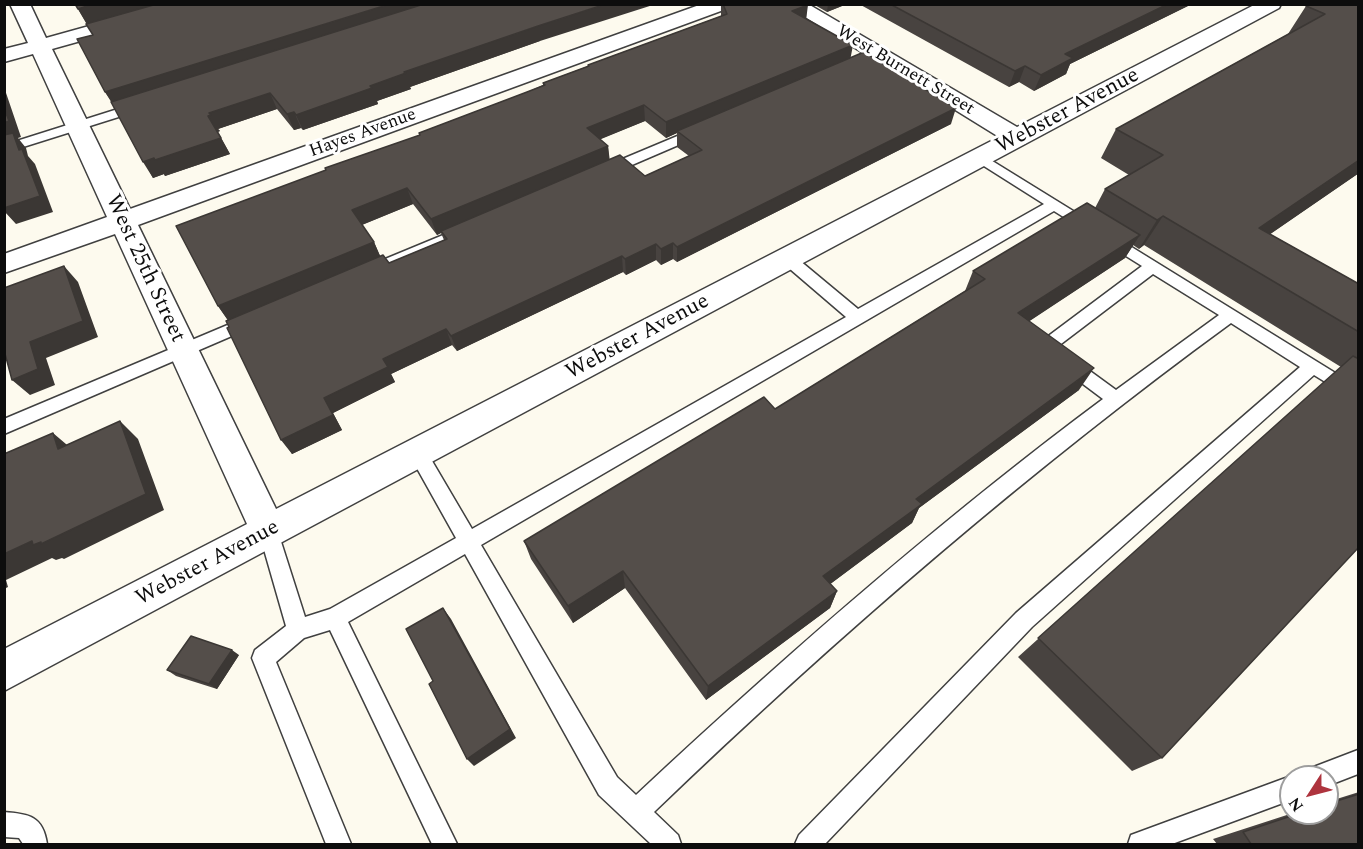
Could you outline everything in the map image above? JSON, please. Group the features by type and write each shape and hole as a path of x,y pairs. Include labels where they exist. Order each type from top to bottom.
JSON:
{"street":[{"name":"West 25th Street","path":"20,4 268,532"},
{"path":"4,56 192,4"},
{"name":"Hayes Avenue","path":"4,264 722,4"},
{"name":"West Burnett Street","path":"793,4 1018,138"},
{"name":"Webster Avenue","path":"4,671 1272,4"}],"lane":[{"path":"855,64 878,55"},
{"path":"4,149 157,101"},
{"path":"591,177 712,125"},
{"path":"981,158 1359,395"},
{"path":"338,844 263,658 298,630 335,618 1055,204"},
{"path":"348,280 481,224"},
{"path":"788,259 858,318"},
{"path":"1117,399 1045,347 1153,266"},
{"path":"636,812 853,612 1028,466 1231,315"},
{"path":"4,427 260,318"},
{"path":"808,844 1024,620 1313,366"},
{"path":"418,454 608,786 669,844"},
{"path":"268,532 298,630"},
{"path":"335,618 445,844"},
{"path":"1339,770 1359,762"},
{"path":"1140,844 1279,792"},
{"path":"4,824 26,826 35,844"}],"building":[{"path":"75,4 93,4 78,9"},
{"path":"157,4 390,4 105,92 77,39 93,35 86,24"},
{"path":"424,4 606,4 404,72 406,73 370,86 372,88 296,115 294,112 287,114 270,93 209,113 211,115 208,116 221,138 155,160 154,158 143,162 111,102"},
{"path":"723,4 807,4 792,11 853,45 666,122 644,105 587,128 608,146 431,219 407,188 352,210 374,242 218,306 176,226 326,170 325,168 420,135 419,133 545,85 543,83 588,65 727,14"},
{"path":"890,4 1168,4 1065,54 1073,58 1041,75 1025,66 1015,71"},
{"path":"1309,4 1359,4 1359,160 1259,228 1359,284 1359,332 1163,216 1157,220 1105,189 1163,155 1116,129 1325,14 1306,6"},
{"path":"864,52 956,108 677,247 673,243 661,249 656,244 625,259 622,256 451,336 446,329 383,359 388,367 324,398 333,415 281,440 227,328 229,327 226,321 383,255 389,263 447,239 441,231 620,155 645,176 702,150 677,131"},
{"path":"4,108 9,121 4,123"},
{"path":"13,133 19,150 22,149 40,196 4,208 4,135"},
{"path":"1087,203 1140,235 1018,313 1094,368 916,499 922,504 823,576 837,591 708,686 623,571 568,606 524,541 764,397 775,409 985,279 973,271"},
{"path":"64,266 83,321 30,342 38,369 12,380 4,350 4,288"},
{"path":"1353,356 1359,359 1359,547 1162,758 1038,638"},
{"path":"120,421 146,494 41,544 41,542 33,545 32,541 4,554 4,454 53,433 58,449"},
{"path":"443,608 510,729 467,759 429,684 433,681 406,629"},
{"path":"191,636 232,650 209,684 167,670"},
{"path":"1359,794 1359,844 1251,844 1243,832 1279,820 1279,825 1339,825 1339,800"}]}
